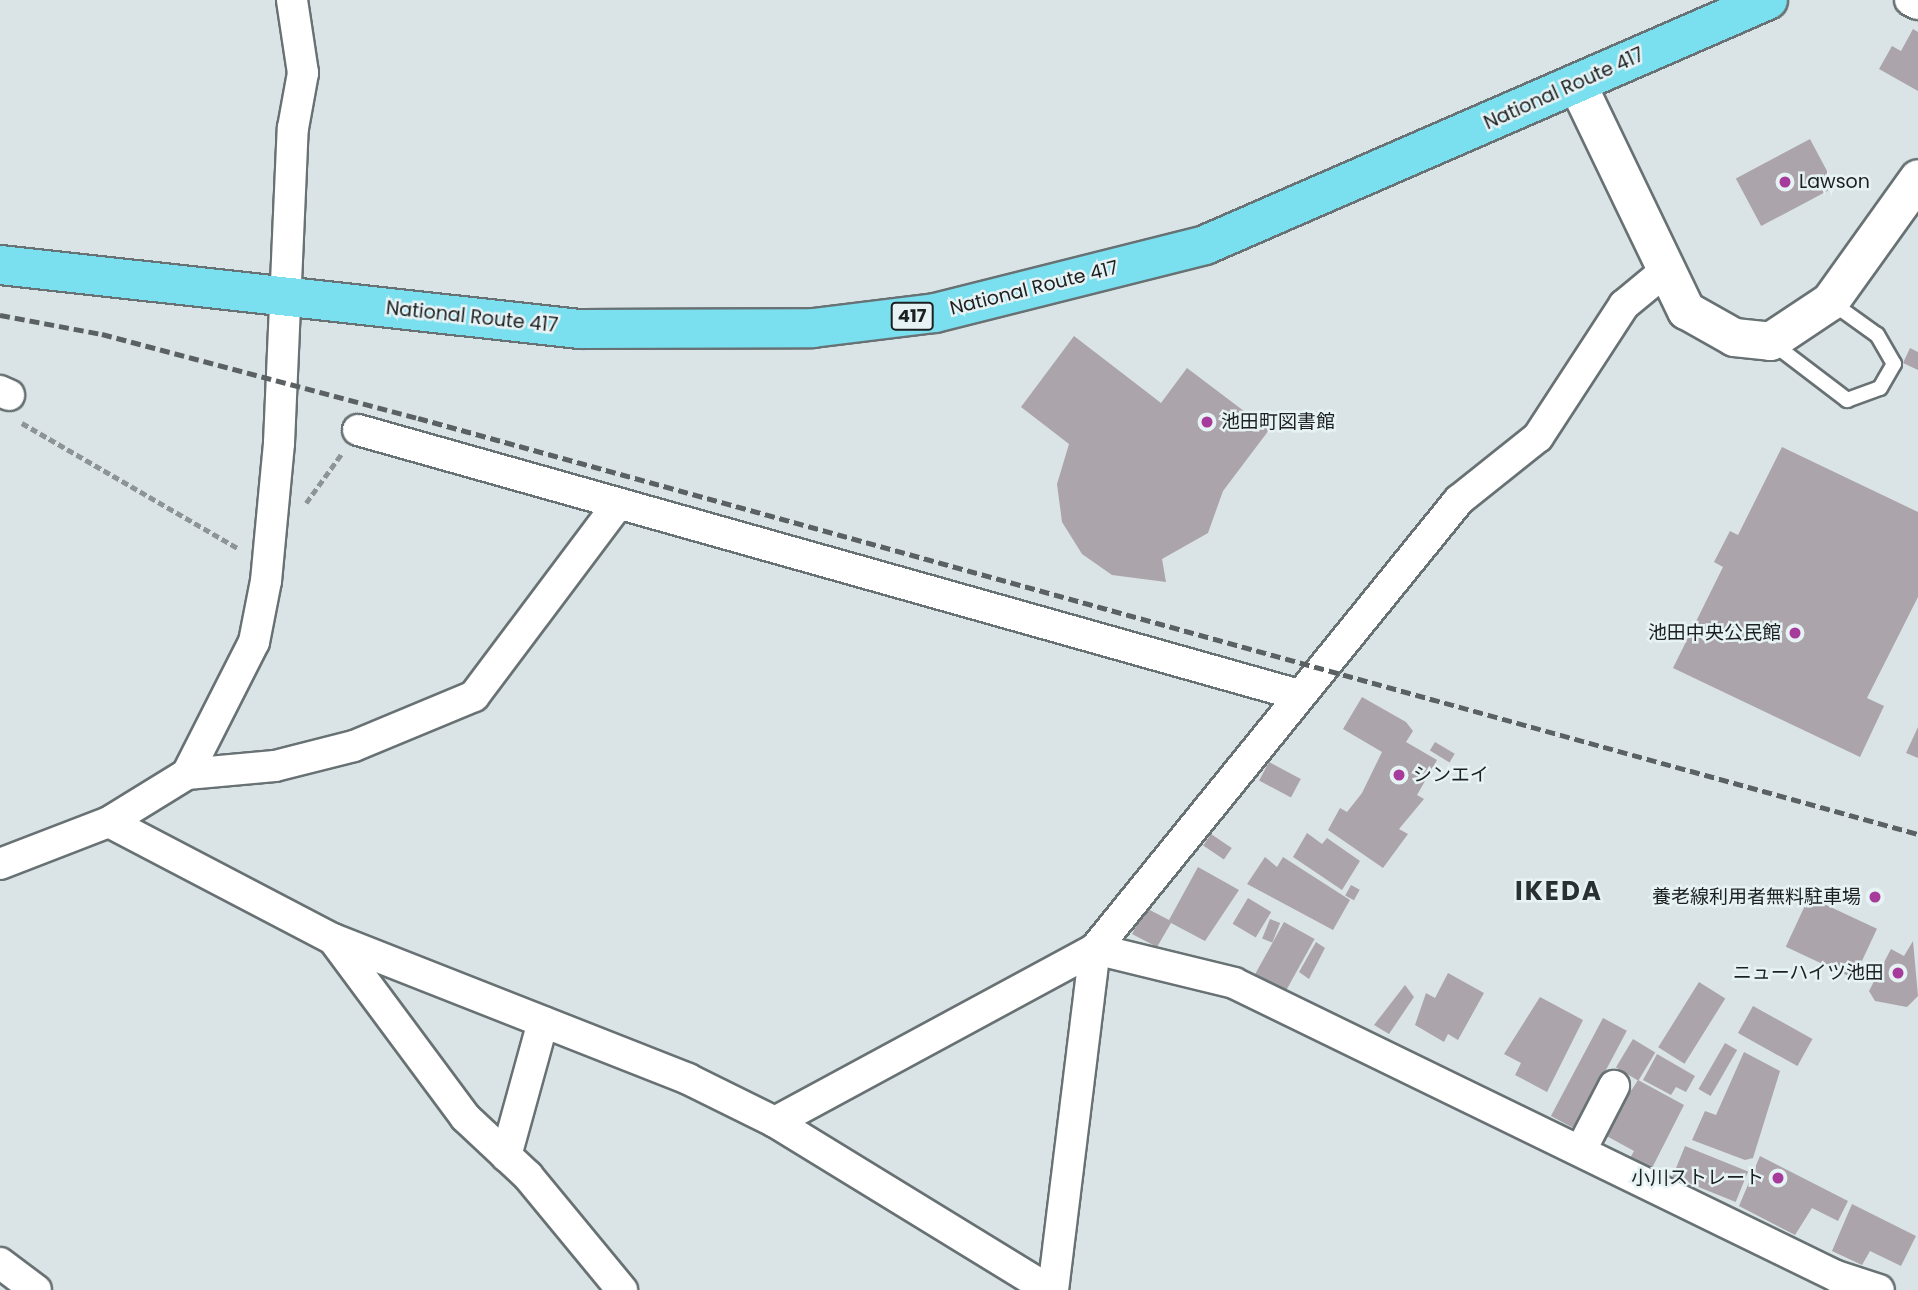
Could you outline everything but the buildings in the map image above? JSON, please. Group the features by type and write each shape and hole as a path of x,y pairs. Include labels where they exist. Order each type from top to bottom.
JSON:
{"highway":[{"name":"National Route 417","path":"0,265 580,329 813,328 935,313 1205,245 1768,0"}],"street":[{"path":"187,775 254,642 268,559 293,128 303,73 292,0"},
{"path":"1910,0 1918,5"},
{"path":"1577,84 1664,272 1686,310 1734,337 1770,341 1830,301 1918,178"},
{"path":"775,1122 1095,949 1298,695 1459,500 1538,438 1624,305 1664,272"},
{"path":"358,430 1298,695"},
{"path":"0,864 109,822 187,775 275,766 354,746 474,696 618,504"},
{"path":"109,822 334,939 543,1022 775,1122 1051,1290 1095,949"},
{"path":"334,939 465,1117 506,1156 622,1290"},
{"path":"1095,949 1234,983 1582,1148 1836,1276 1879,1290"},
{"path":"506,1156 543,1022"},
{"path":"1582,1148 1614,1086"},
{"path":"0,1263 36,1290"}],"lane":[{"path":"1770,341 1847,400 1880,388 1894,364 1877,335 1830,301"}],"path":[{"path":"5,393 3,412 253,557 268,559"},
{"path":"298,515 358,430"}],"railway":[{"path":"0,315 102,334 418,418 1918,834"}],"place":[{"name":"Lawson","path":"1785,182"},
{"name":"池田町図書館","path":"1207,422"},
{"name":"池田中央公民館","path":"1795,633"},
{"name":"シンエイ","path":"1399,775"},
{"name":"養老線利用者無料駐車場","path":"1875,897"},
{"name":"ニューハイツ池田","path":"1898,973"},
{"name":"小川ストレート","path":"1778,1178"}],"district":[{"name":"IKEDA","path":"1559,892"}]}
